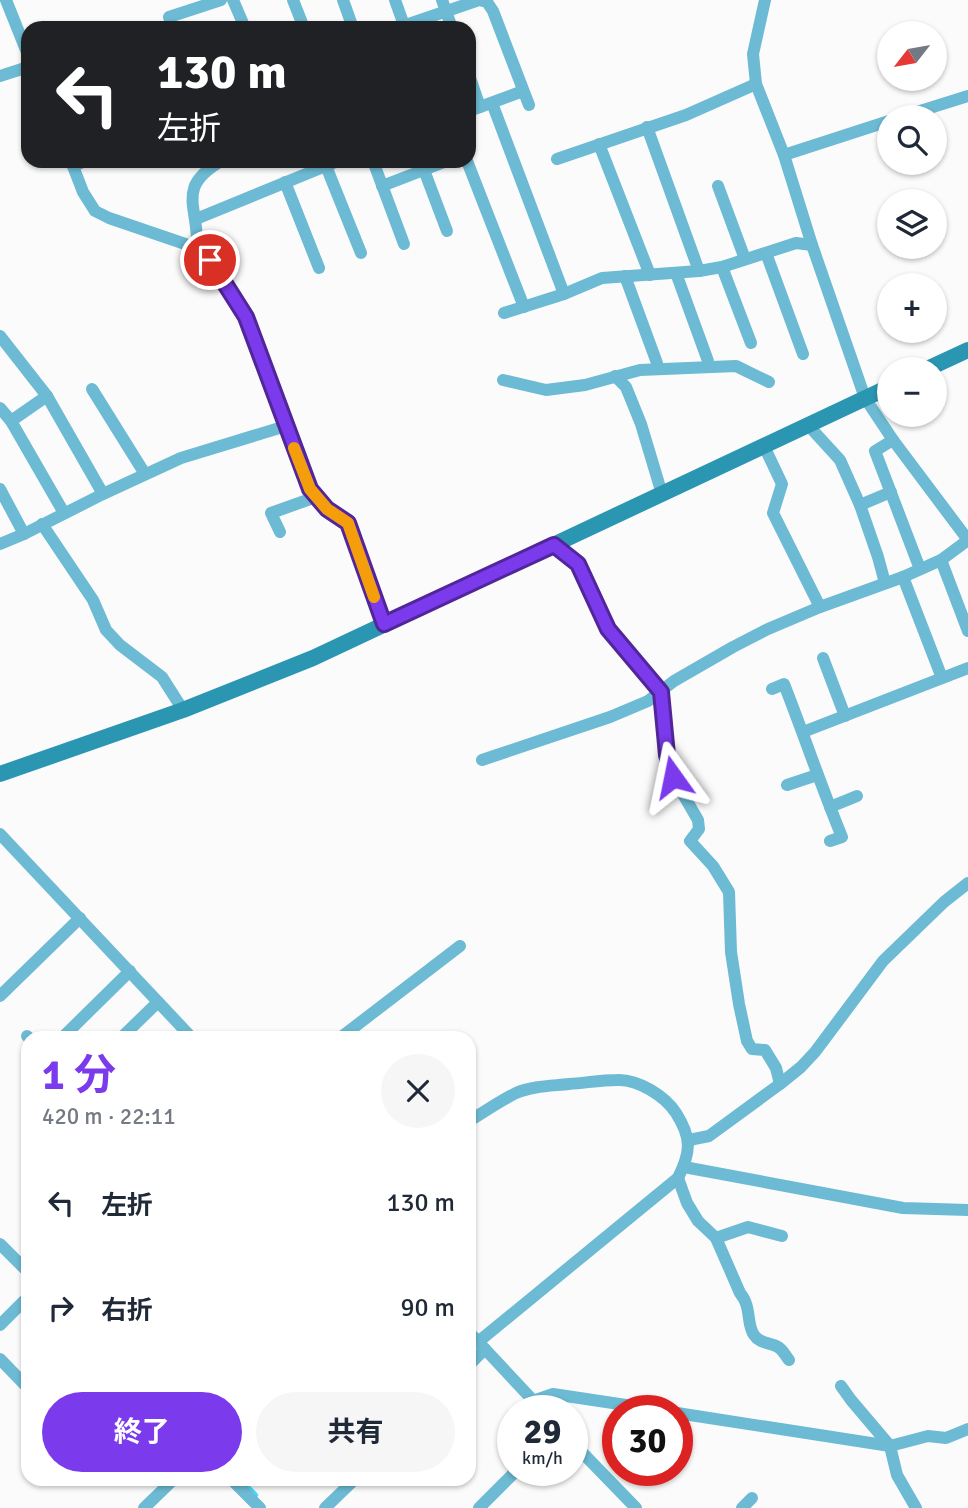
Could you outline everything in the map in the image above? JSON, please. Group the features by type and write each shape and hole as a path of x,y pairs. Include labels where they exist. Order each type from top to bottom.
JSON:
{"street":[{"path":"6,0 21,38"},
{"path":"170,21 169,17 221,0"},
{"path":"233,0 242,21"},
{"path":"293,0 301,21"},
{"path":"343,0 351,21"},
{"path":"395,0 400,21"},
{"path":"414,21 444,6 479,0 486,2 493,11 529,105"},
{"path":"482,761 610,717 648,701 674,681 768,629 903,577 941,560 968,540 865,398 784,155 756,84 752,54 765,0"},
{"path":"0,76 21,69"},
{"path":"557,159 686,115 756,84"},
{"path":"523,91 480,107 564,294"},
{"path":"939,105 968,96"},
{"path":"784,155 877,125"},
{"path":"647,127 699,271"},
{"path":"599,144 650,275"},
{"path":"74,168 83,192 95,211 197,248 210,260 246,317 310,489 327,509 348,523 384,624"},
{"path":"197,248 192,198 194,186 209,168"},
{"path":"196,219 285,182 304,168"},
{"path":"334,168 361,253"},
{"path":"376,168 404,244"},
{"path":"382,186 429,168"},
{"path":"470,168 524,307"},
{"path":"424,170 447,231"},
{"path":"285,182 319,268"},
{"path":"718,186 745,260"},
{"path":"504,313 564,294 602,278 699,271 722,267 796,243 812,244"},
{"path":"766,253 803,354"},
{"path":"722,267 751,343"},
{"path":"676,273 709,360"},
{"path":"625,276 657,363"},
{"path":"0,336 47,396 103,494"},
{"path":"947,360 968,350"},
{"path":"503,380 547,390 585,385 640,370 736,366 769,382"},
{"path":"615,376 626,387 636,412 662,494"},
{"path":"92,389 145,474"},
{"path":"0,774 183,710 313,658 877,392"},
{"path":"11,421 47,396"},
{"path":"0,408 11,421 64,513"},
{"path":"808,425 840,460 860,505 885,583"},
{"path":"0,544 181,458 286,426"},
{"path":"893,440 875,451 920,569"},
{"path":"764,446 782,484 773,513 820,607"},
{"path":"0,489 24,534"},
{"path":"860,505 891,492"},
{"path":"280,532 271,513 316,497"},
{"path":"42,524 93,600 106,630 120,646 162,677 183,710"},
{"path":"554,545 578,564 608,629 661,692 667,755 673,777 698,820 699,829 690,841 713,866 729,892 738,1004 747,1041 752,1049 765,1051 776,1068 780,1084"},
{"path":"941,560 968,631"},
{"path":"903,577 942,678"},
{"path":"822,658 845,716"},
{"path":"803,733 968,668"},
{"path":"772,689 784,684 842,836 831,841"},
{"path":"787,785 817,775"},
{"path":"830,807 857,796"},
{"path":"0,834 185,1031"},
{"path":"689,1140 709,1136 780,1084 815,1052 883,961 944,902 968,883"},
{"path":"0,996 80,918"},
{"path":"349,1031 460,946"},
{"path":"69,1031 130,971"},
{"path":"128,1031 158,1002"},
{"path":"476,1117 534,1087 620,1080 658,1094 671,1105 685,1126 689,1140 681,1173 687,1203 698,1221 716,1238 740,1293 746,1300 751,1333 762,1342 776,1346 789,1360"},
{"path":"527,1395 477,1341 681,1173 903,1209 968,1210"},
{"path":"716,1238 748,1227 782,1236"},
{"path":"0,1244 21,1265"},
{"path":"0,1325 21,1304"},
{"path":"0,1359 21,1381"},
{"path":"841,1386 890,1446 897,1475 916,1508"},
{"path":"693,1415 890,1446 928,1436 946,1438 968,1429"},
{"path":"588,1458 636,1508"},
{"path":"146,1507 167,1486"},
{"path":"238,1486 260,1508"},
{"path":"325,1508 348,1486"},
{"path":"485,1506 503,1486"},
{"path":"742,1508 752,1498"}],"waterway":[{"path":"247,1486 256,1495"}],"slow traffic":[{"path":"294,448 310,489 327,509 348,523 374,597"}],"route":[{"path":"210,260 246,317 310,489 327,509 348,523 384,624 554,545 578,564 608,629 661,692 667,755 673,777"}]}
